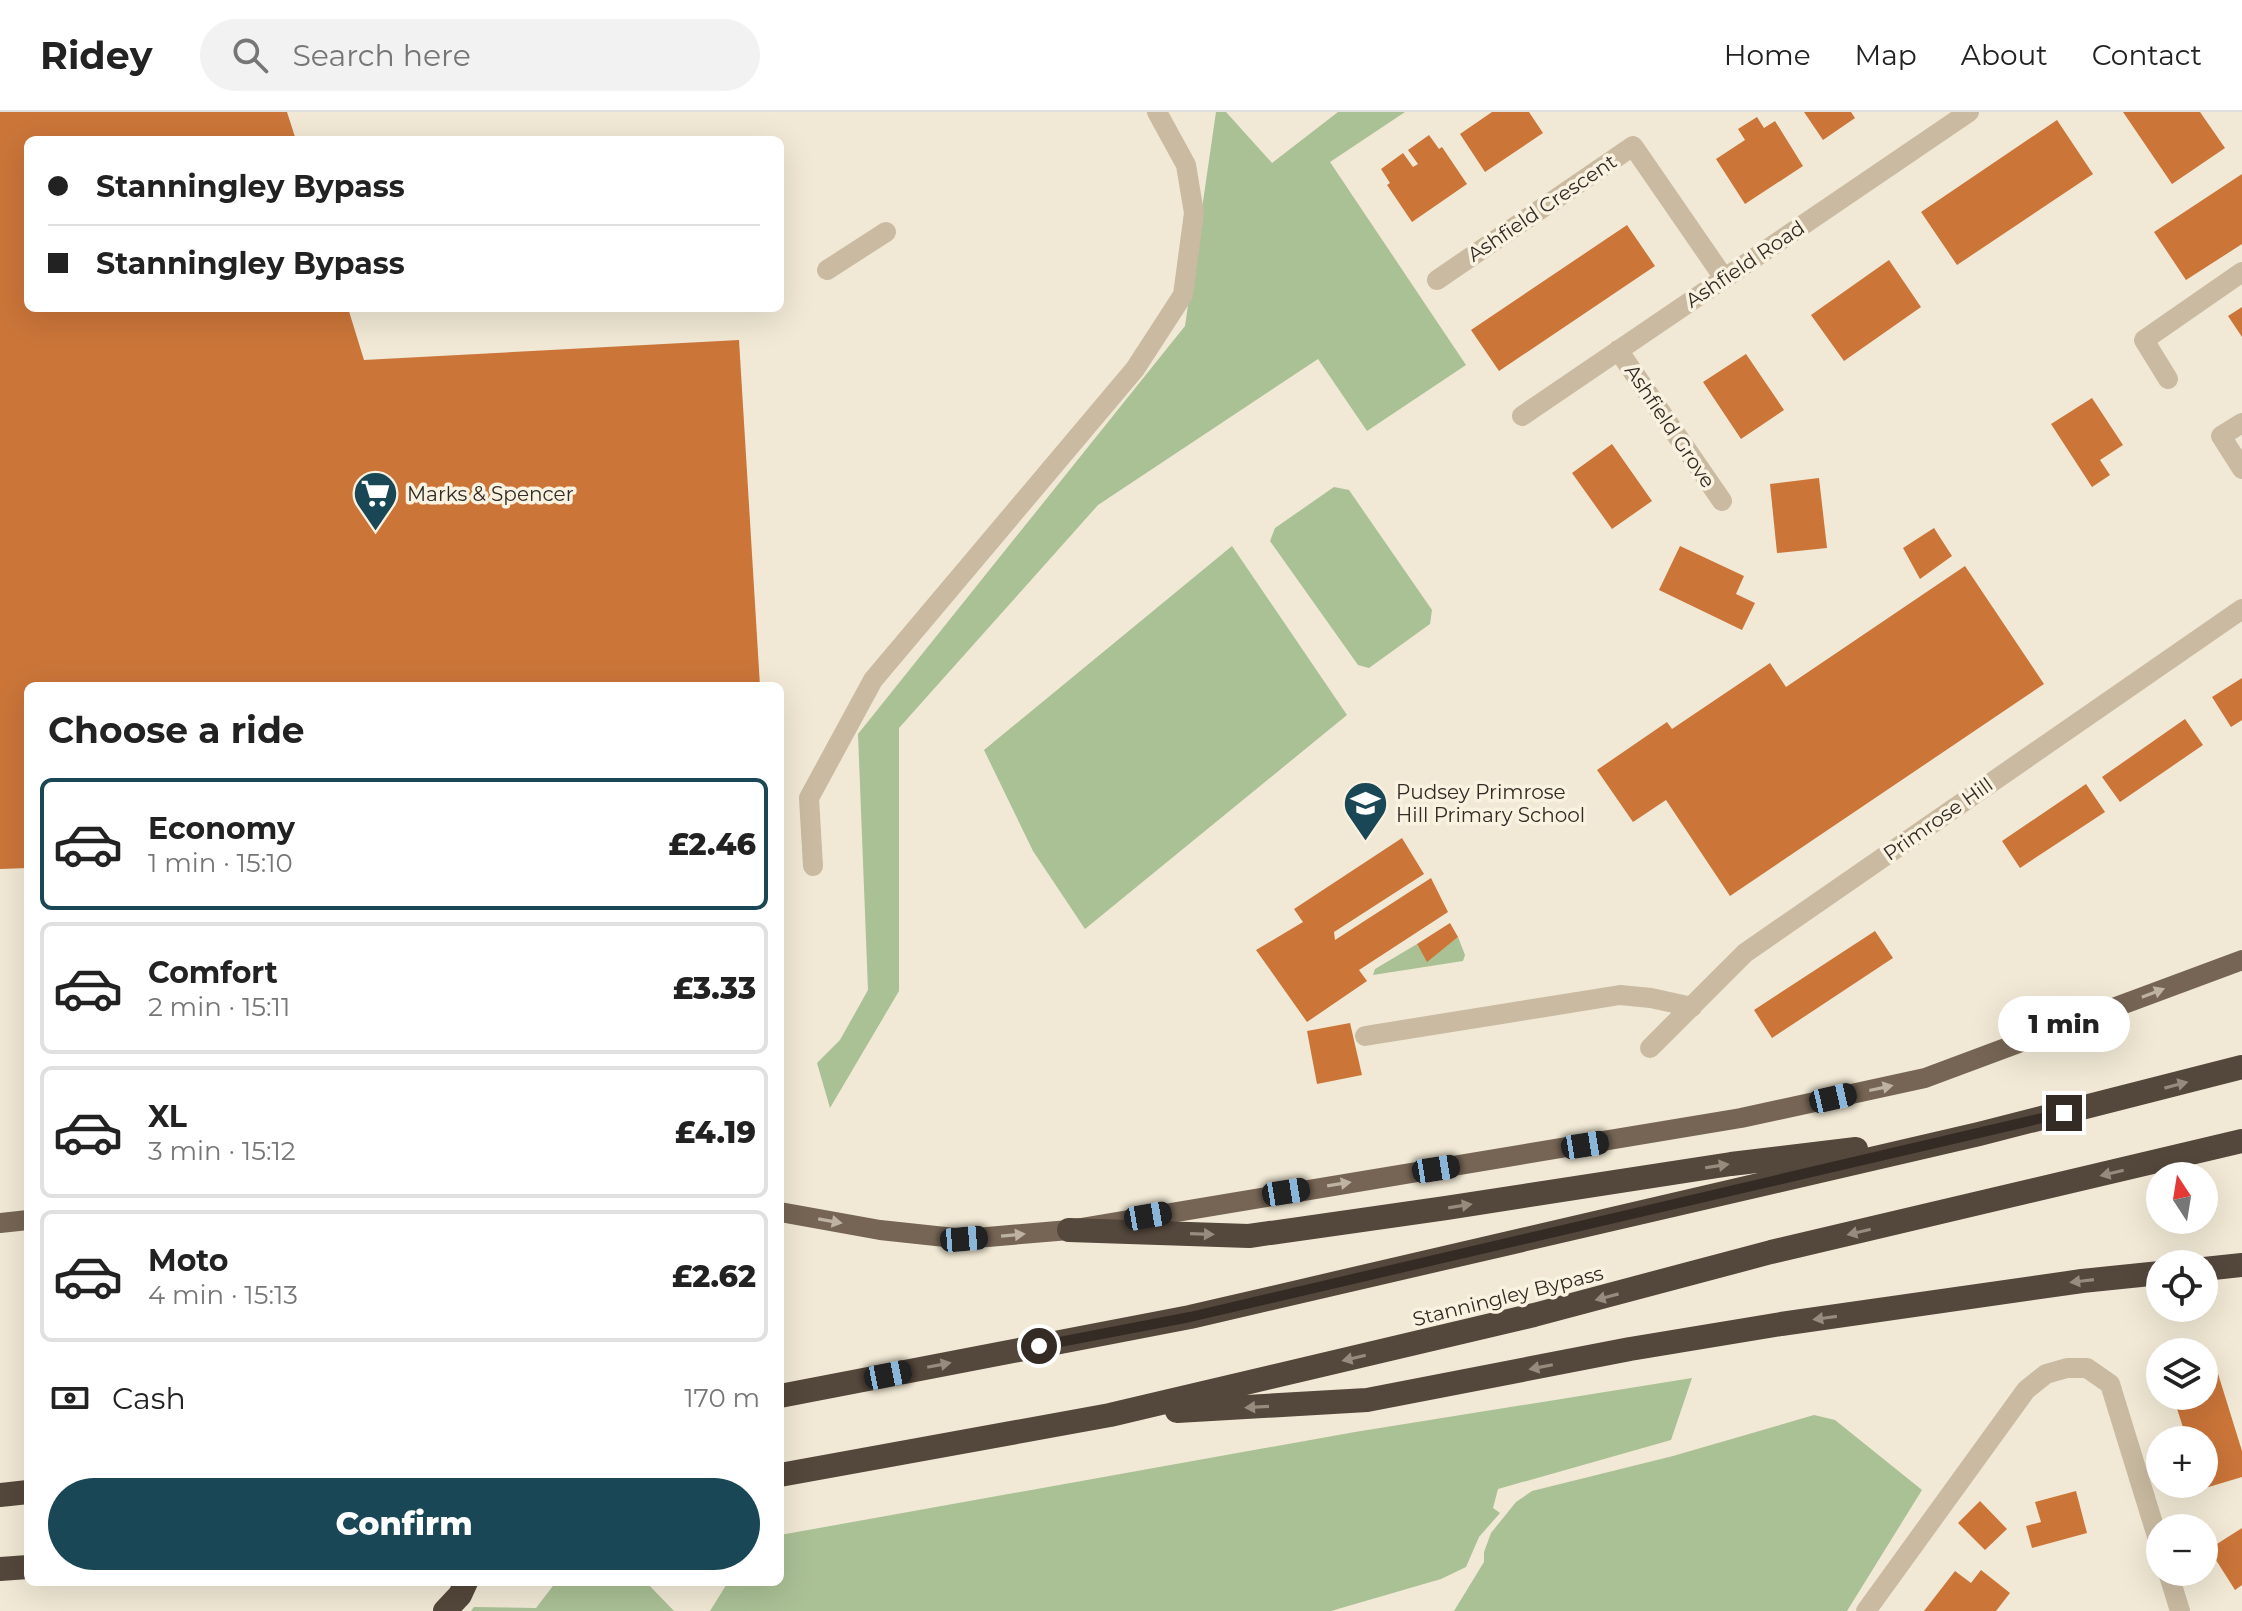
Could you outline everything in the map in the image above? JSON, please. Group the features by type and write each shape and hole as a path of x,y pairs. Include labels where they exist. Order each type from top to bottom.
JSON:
{"highway":[{"path":"784,1395 1190,1317 1979,1134 2242,1067"},
{"path":"1069,1230 1249,1236 1731,1164 1979,1134"},
{"name":"Stanningley Bypass","path":"784,1474 1110,1415 1547,1312 1771,1252 2242,1141"},
{"path":"2218,1268 2242,1265"},
{"path":"1110,1415 1367,1400 1630,1349 1766,1327 2146,1274"},
{"path":"0,1495 24,1492"},
{"path":"0,1569 24,1567"},
{"path":"445,1611 464,1586"}],"main road":[{"path":"784,1213 880,1230 964,1239 1069,1230 1741,1118 1925,1078 2242,960"},
{"path":"0,1223 24,1220"}],"street":[{"name":"Ashfield Road","path":"1522,416 1969,112"},
{"path":"813,866 809,798 873,680 1135,369 1183,295 1194,213 1186,165 1159,113"},
{"name":"Ashfield Crescent","path":"1437,280 1633,146 1724,278"},
{"path":"827,270 886,232"},
{"path":"2168,379 2144,340 2242,272"},
{"name":"Ashfield Grove","path":"1618,350 1722,501"},
{"path":"2242,423 2221,436 2242,469"},
{"name":"Primrose Hill","path":"1650,1048 1745,953 2242,609"},
{"path":"1365,1036 1620,995 1692,1007"},
{"path":"1866,1611 2026,1390 2046,1374 2067,1368 2087,1368 2110,1384 2150,1514"},
{"path":"2172,1586 2180,1611"}],"green space":[{"path":"1216,112 1226,112 1272,163 1338,112 1405,112 1330,162 1466,365 1367,431 1318,359 1098,505 899,728 899,991 830,1108 817,1063 840,1040 868,990 858,734 1185,326"},
{"path":"1334,487 1349,490 1432,610 1430,624 1369,668 1358,665 1270,541 1275,528"},
{"path":"1232,546 1347,715 1085,929 1033,851 984,750"},
{"path":"1458,937 1465,955 1463,961 1373,975 1375,969 1417,944 1427,961"},
{"path":"1692,1378 1671,1440 1498,1489 1493,1508 1500,1513 1479,1537 1466,1567 1441,1579 1331,1611 710,1611 726,1586 784,1586 784,1534 1355,1432"},
{"path":"1814,1415 1835,1420 1922,1490 1847,1611 1454,1611 1484,1562 1491,1533 1516,1502 1532,1491 1673,1456"},
{"path":"553,1586 650,1586 674,1611 471,1611 474,1607 536,1608"}],"building":[{"name":"Marks & Spencer","path":"0,112 287,112 295,136 24,136 24,312 349,312 364,360 739,340 760,682 24,682 24,868 0,869"},
{"path":"1492,112 1529,112 1543,133 1485,172 1460,134"},
{"path":"1804,112 1851,112 1855,118 1823,140"},
{"path":"2123,112 2200,112 2225,148 2172,184"},
{"path":"1757,117 1764,128 1775,121 1803,166 1745,204 1716,159 1745,140 1738,129"},
{"path":"2057,120 2093,174 1957,265 1921,212"},
{"path":"1429,135 1439,149 1442,147 1467,184 1412,222 1387,185 1390,183 1381,169 1403,153 1413,167 1418,164 1408,150"},
{"path":"2242,174 2242,244 2186,280 2154,232"},
{"path":"1627,225 1655,266 1499,371 1471,330"},
{"path":"1889,260 1921,307 1844,361 1811,315"},
{"path":"2242,307 2242,337 2228,316"},
{"path":"1746,354 1784,410 1741,439 1703,382"},
{"path":"2092,398 2123,445 2100,460 2110,475 2092,487 2051,424"},
{"path":"1612,444 1652,501 1612,529 1572,473"},
{"path":"1819,478 1827,548 1777,553 1770,484"},
{"path":"1934,528 1952,556 1920,579 1903,548"},
{"path":"1680,546 1744,576 1736,594 1755,603 1742,630 1659,590"},
{"path":"1965,566 2044,684 1730,896 1666,800 1633,822 1597,770 1667,722 1672,729 1770,663 1786,687"},
{"path":"2242,678 2242,720 2231,727 2212,697"},
{"path":"2185,719 2203,745 2120,802 2102,777"},
{"path":"2086,784 2105,812 2020,868 2002,841"},
{"path":"1402,838 1424,874 1334,932 1335,940 1431,878 1448,912 1359,970 1367,981 1307,1022 1256,950 1303,922 1294,909"},
{"path":"1450,923 1458,937 1427,962 1417,944"},
{"path":"1875,931 1893,958 1772,1038 1754,1010"},
{"path":"1350,1023 1362,1075 1317,1084 1307,1031"},
{"path":"2218,1374 2242,1451 2242,1477 2218,1484 2218,1426 2183,1426 2177,1410 2218,1410"},
{"path":"2076,1491 2087,1533 2032,1548 2026,1526 2041,1522 2035,1502"},
{"path":"1980,1501 2007,1529 1985,1550 1958,1523"},
{"path":"2242,1528 2242,1585 2235,1590 2218,1563 2218,1543"},
{"path":"1981,1570 2010,1593 1996,1611 1924,1611 1955,1571 1971,1583"}],"place":[{"name":"Marks & Spencer","path":"376,533"},
{"name":"Pudsey Primrose Hill Primary School","path":"1365,843"}],"route":[{"path":"1039,1346 1190,1317 2064,1113"}]}
